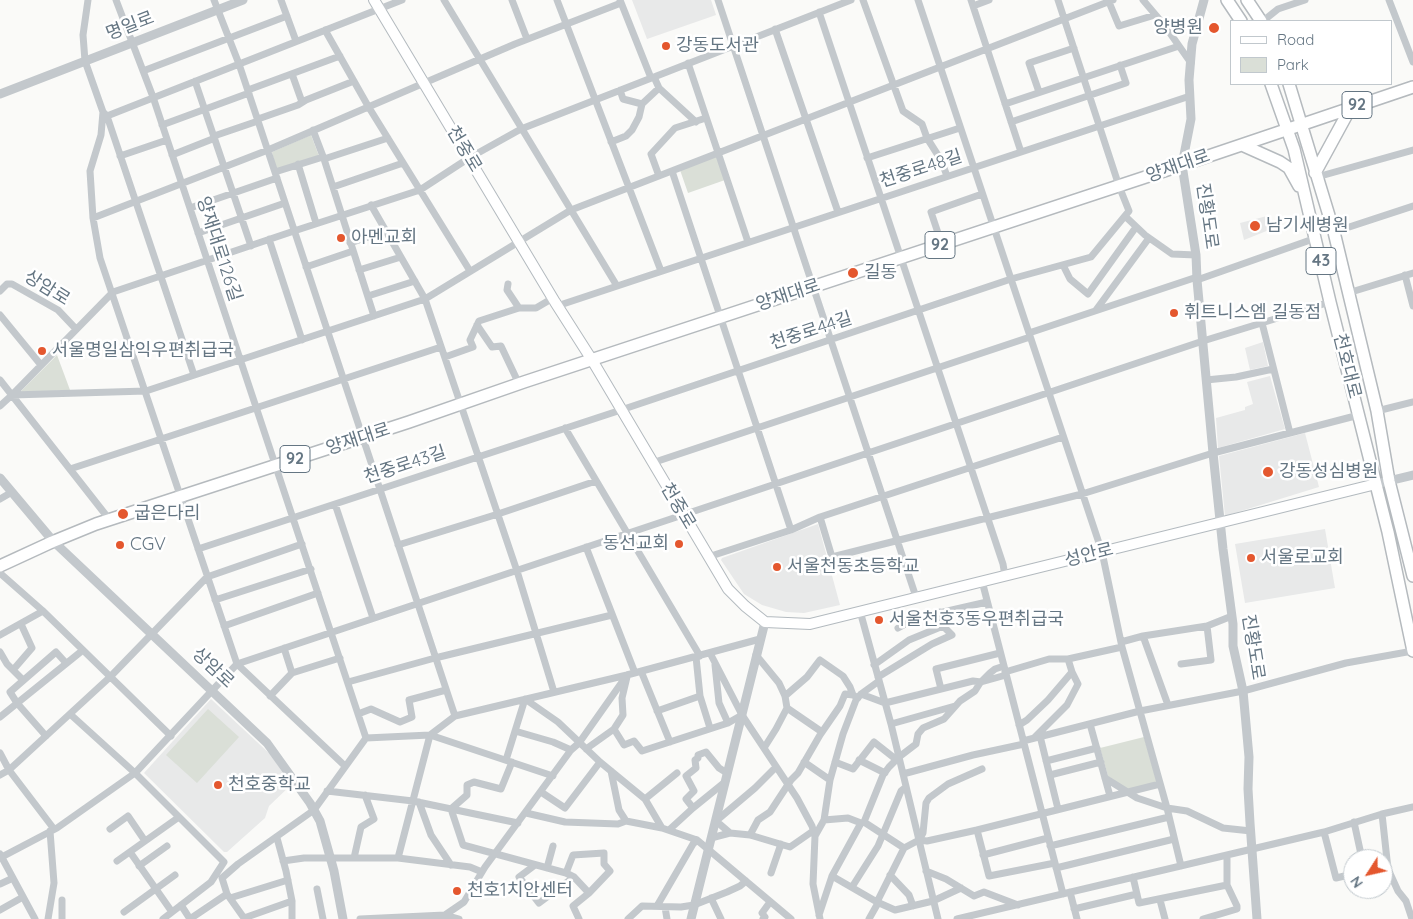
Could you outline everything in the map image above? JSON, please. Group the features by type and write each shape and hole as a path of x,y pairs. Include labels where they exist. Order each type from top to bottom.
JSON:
{"main road":[{"path":"1227,0 1240,20"},
{"path":"1250,2 1261,20"},
{"name":"천중로","path":"377,4 728,589 765,622"},
{"name":"천호대로","path":"1271,85 1288,129 1307,202 1330,302 1388,532 1413,651"},
{"name":"천호대로","path":"1289,85 1334,232 1377,411 1390,481 1409,538 1413,576"},
{"name":"양재대로","path":"0,566 53,541 109,519 363,437 1413,87"},
{"path":"1316,175 1351,108"},
{"path":"1242,145 1273,158 1288,168 1307,202"},
{"name":"성안로","path":"765,622 810,624 1376,484"}],"street":[{"name":"명일로","path":"85,61 83,35 88,0"},
{"name":"양재대로126길","path":"116,0 153,97 366,738"},
{"path":"214,0 258,120 455,716"},
{"name":"명일로","path":"0,94 243,0"},
{"path":"281,0 296,41"},
{"path":"105,114 325,30 377,4 402,0"},
{"path":"444,0 617,286"},
{"path":"512,0 527,39"},
{"path":"557,0 661,271"},
{"path":"718,0 815,287 916,598"},
{"path":"0,406 113,292 420,190 469,158 521,128 851,0"},
{"path":"863,0 903,111 922,124 927,138 941,160 946,176"},
{"path":"918,0 1102,552 1122,645 1181,866"},
{"path":"989,0 972,3 1021,152"},
{"path":"1058,0 1119,186 1129,211 1126,217 1149,238 1172,254 1196,255"},
{"path":"1143,0 1192,63"},
{"name":"진황도로","path":"1204,0 1192,44 1192,63 1189,80 1191,119 1182,165 1196,255 1213,453 1232,616 1233,646 1244,691 1249,757 1248,789 1257,919"},
{"path":"1263,20 1278,9 1306,0"},
{"path":"1389,0 1413,62"},
{"path":"94,218 268,150 424,82 621,1 652,77 659,88 696,122"},
{"path":"12,395 146,391 302,340 425,299 570,210 1111,1 1119,26 1155,15"},
{"path":"819,12 988,518 1005,576"},
{"path":"143,71 287,16"},
{"path":"775,29 838,212"},
{"path":"325,30 368,106 470,270"},
{"path":"1005,104 1179,46"},
{"path":"1039,92 1029,63 1074,48"},
{"path":"162,125 340,56"},
{"path":"85,61 120,156 194,375"},
{"path":"688,63 748,242"},
{"path":"1011,122 1126,83 1120,65"},
{"path":"292,74 302,102"},
{"path":"195,80 251,246"},
{"path":"172,155 354,81"},
{"path":"611,142 626,136 632,130 639,117 642,104 659,88"},
{"path":"620,90 623,99 642,104"},
{"name":"천중로48길","path":"555,302 617,286 1190,96"},
{"path":"105,114 90,171 100,258 237,664 345,766"},
{"path":"659,176 651,154 675,128 706,118"},
{"path":"867,158 960,128"},
{"path":"313,130 374,316"},
{"path":"190,208 233,193 298,164 388,138"},
{"path":"120,156 167,140"},
{"path":"1316,175 1413,150"},
{"path":"333,188 403,163"},
{"path":"298,164 316,223"},
{"path":"672,171 791,530"},
{"path":"942,244 931,212 982,194"},
{"path":"198,233 285,204"},
{"path":"371,206 425,299 517,571 554,692"},
{"path":"1334,232 1413,206"},
{"name":"천중로44길","path":"621,410 1011,279 1091,258 1126,217"},
{"path":"1063,265 1070,279 1088,294 1136,227"},
{"path":"350,243 386,231"},
{"path":"1095,311 1149,238"},
{"path":"652,463 937,368 1095,311 1197,279 1316,238"},
{"path":"269,239 302,340"},
{"path":"306,267 353,251"},
{"path":"359,270 401,257"},
{"path":"1348,293 1413,273"},
{"path":"1405,275 1413,306"},
{"path":"368,296 415,281"},
{"name":"상암로","path":"0,291 7,284 12,284 58,310 76,329"},
{"path":"508,284 507,290 519,308"},
{"path":"445,357 473,347 470,340 479,321 519,308 536,308 555,302"},
{"path":"33,918 1,856 52,830 136,773 237,664 1203,341 1330,302"},
{"path":"0,315 41,365"},
{"path":"1262,323 1290,434"},
{"path":"477,325 492,347 502,346 519,384"},
{"path":"70,469 256,406 441,347"},
{"path":"1206,380 1236,377 1273,369"},
{"path":"0,380 109,519"},
{"path":"1377,411 1413,402"},
{"name":"천중로43길","path":"198,549 621,410"},
{"path":"820,517 832,557 1082,494 1213,453 1360,415"},
{"path":"565,428 698,656 700,696 710,728"},
{"path":"708,557 791,530 820,517 1063,437"},
{"name":"성안로","path":"1376,484 1413,475"},
{"name":"상암로","path":"0,478 53,541 267,743 320,821 331,858 344,919"},
{"path":"398,545 596,481"},
{"path":"0,499 12,492"},
{"path":"335,504 374,618"},
{"path":"0,776 9,770 110,677 207,577 302,544"},
{"path":"586,547 612,615 670,742"},
{"path":"215,600 311,569"},
{"path":"0,573 43,611 171,736"},
{"path":"982,582 1055,866 1077,919"},
{"path":"224,626 318,593"},
{"path":"898,628 917,618 987,602"},
{"path":"0,635 43,611"},
{"path":"860,612 891,724 938,919"},
{"path":"711,838 730,833 750,835 790,847 814,834 824,820 830,780 843,734 858,696 878,679 932,644 952,635 943,626 940,612"},
{"path":"348,682 435,658 612,615"},
{"path":"819,917 832,876 862,822 885,773 898,757 916,744 918,734 923,728 944,719 955,706 975,691 981,682 1005,671 1049,658 1068,659 1122,645 1143,636 1207,626 1232,616"},
{"path":"690,919 765,622"},
{"path":"13,670 32,648 20,624"},
{"path":"874,665 908,640 943,626"},
{"path":"1180,664 1211,660 1207,626"},
{"path":"1143,636 1168,705"},
{"path":"398,858 416,801 430,735 455,716 698,656 712,656 760,640"},
{"path":"284,648 292,673"},
{"path":"0,716 83,650"},
{"path":"903,774 1140,711 1244,691 1346,663 1413,651"},
{"path":"0,652 7,664 24,680"},
{"path":"46,736 17,703 10,692 56,652 66,664"},
{"path":"942,689 936,669 1000,654"},
{"path":"756,655 779,683 785,696 787,708 764,748"},
{"path":"712,656 742,715 808,819 814,834 813,884 819,917"},
{"path":"712,656 719,703 728,723"},
{"path":"270,696 292,673 340,658"},
{"path":"1037,737 1067,705 1078,684 1068,659"},
{"path":"785,696 807,677 820,660 843,676 858,696"},
{"path":"1019,725 1048,700 1072,672"},
{"path":"586,749 614,729 623,715 622,698 627,675"},
{"path":"444,917 464,902 494,854 571,750 579,743 627,675"},
{"path":"750,835 758,820 770,812 798,773 840,706 844,694 885,703 973,681 981,682"},
{"path":"358,714 372,709 400,722 412,717 409,700 446,690"},
{"path":"657,711 700,696"},
{"path":"525,699 558,722 600,762 645,799 665,829"},
{"path":"451,809 467,795 467,785 474,782 501,789 525,699"},
{"path":"891,724 955,706"},
{"path":"787,708 822,732"},
{"path":"70,714 136,773 224,862 211,882 163,919"},
{"path":"614,729 624,745 634,741 642,751 728,723 742,715"},
{"path":"400,722 401,736"},
{"path":"1090,724 1110,796"},
{"path":"515,731 553,742 571,750"},
{"path":"292,901 244,918 229,896 222,878 238,864 314,810 366,738 430,735 552,776"},
{"path":"1037,737 1046,761 1058,809"},
{"path":"835,762 853,769 874,742 893,757 898,757"},
{"path":"1046,761 1097,748"},
{"path":"693,808 686,799 694,792 686,776 696,768 695,760 698,758 698,755 706,752 726,777"},
{"path":"0,753 9,770 52,830 54,884 48,919"},
{"path":"859,760 885,773"},
{"path":"541,792 565,808 600,762"},
{"path":"804,762 830,780"},
{"path":"1050,775 1101,762"},
{"path":"716,821 776,768"},
{"path":"869,919 904,848 919,840 923,833 926,803 948,784 982,769"},
{"path":"610,770 619,810 626,821"},
{"path":"645,799 677,773"},
{"path":"665,829 693,808 726,777"},
{"path":"1105,778 1137,798 1167,808 1186,811 1223,828 1251,831"},
{"path":"919,840 927,841 977,830 1160,784"},
{"path":"852,887 884,836 901,791 906,787"},
{"path":"327,791 416,801 518,823"},
{"path":"354,858 361,827 374,819 365,795"},
{"path":"416,801 431,835 451,865"},
{"path":"956,919 1324,832 1382,814 1413,807"},
{"path":"451,809 463,845 566,873 574,877 589,893"},
{"path":"526,812 565,822 618,824 626,821 665,829 697,840 791,919"},
{"path":"1382,814 1388,869 1398,892 1406,901 1412,919"},
{"path":"110,829 128,816 145,841"},
{"path":"117,861 179,816"},
{"path":"1050,846 1169,817"},
{"path":"824,820 848,818 862,822 904,848"},
{"path":"716,821 730,833"},
{"path":"1354,822 1360,849"},
{"path":"977,830 989,876 1055,866 1174,839"},
{"path":"1324,832 1336,878 1343,876"},
{"path":"277,838 292,901 292,919"},
{"path":"983,855 1048,838"},
{"path":"657,906 697,840"},
{"path":"771,873 781,844"},
{"path":"139,866 167,846"},
{"path":"547,868 553,846"},
{"path":"130,852 172,912"},
{"path":"566,873 572,855 604,853 604,864 610,871 589,893 573,906 579,919"},
{"path":"1203,919 1237,909 1227,885 1227,855"},
{"path":"283,861 304,858 398,858 470,867 482,872"},
{"path":"535,864 519,876 539,902 574,877"},
{"path":"926,871 946,879 974,896 984,892 1019,905"},
{"path":"124,912 175,875"},
{"path":"890,875 909,895 913,906"},
{"path":"832,876 895,910 933,901 961,888"},
{"path":"0,884 13,878"},
{"path":"1133,878 1139,904 1227,885"},
{"path":"181,905 190,919 229,896 288,880"},
{"path":"628,919 642,906 681,907 694,905 740,886 746,881"},
{"path":"317,889 323,919"},
{"path":"1074,909 1137,894"},
{"path":"0,910 23,897"},
{"path":"711,898 721,919"},
{"path":"62,900 62,919"},
{"path":"1160,900 1165,919"},
{"path":"763,919 765,917 762,913 770,902"},
{"path":"665,907 667,919"},
{"path":"994,919 996,910"},
{"path":"360,919 444,917 459,919"}],"shaded area":[{"path":"632,0 711,0 716,15 647,39"},
{"name":"남기세병원","path":"1267,216 1269,230 1244,240 1240,223"},
{"path":"1263,342 1268,366 1250,370 1245,348"},
{"name":"강동성심병원","path":"1270,376 1285,429 1218,448 1216,418 1245,410 1245,407 1253,404 1247,382"},
{"name":"강동성심병원","path":"1305,433 1319,487 1225,516 1219,456"},
{"name":"서울천동초등학교","path":"818,524 840,605 804,613 786,612 762,605 744,594 721,560 722,558"},
{"path":"1325,529 1335,588 1245,603 1235,544"},
{"path":"211,699 271,755 291,785 269,806 265,818 227,852 224,852 144,773"}],"green space":[{"path":"311,135 319,156 276,169 272,152"},
{"path":"716,156 725,180 688,193 680,170"},
{"path":"57,355 70,390 19,393"},
{"path":"208,709 239,737 197,783 166,755"},
{"path":"1144,737 1157,783 1128,790 1108,776 1100,748"}],"place":[{"name":"양병원","path":"1214,28"},
{"name":"강동도서관","path":"666,46"},
{"name":"남기세병원","path":"1255,226"},
{"name":"아멘교회","path":"341,238"},
{"name":"길동","path":"853,273"},
{"name":"휘트니스엠 길동점","path":"1174,313"},
{"name":"서울명일삼익우편취급국","path":"42,351"},
{"name":"강동성심병원","path":"1268,472"},
{"name":"굽은다리","path":"123,514"},
{"name":"동선교회","path":"679,544"},
{"name":"CGV","path":"120,545"},
{"name":"서울로교회","path":"1251,558"},
{"name":"서울천동초등학교","path":"777,567"},
{"name":"서울천호3동우편취급국","path":"879,620"},
{"name":"천호중학교","path":"218,785"},
{"name":"천호1치안센터","path":"457,891"}]}
